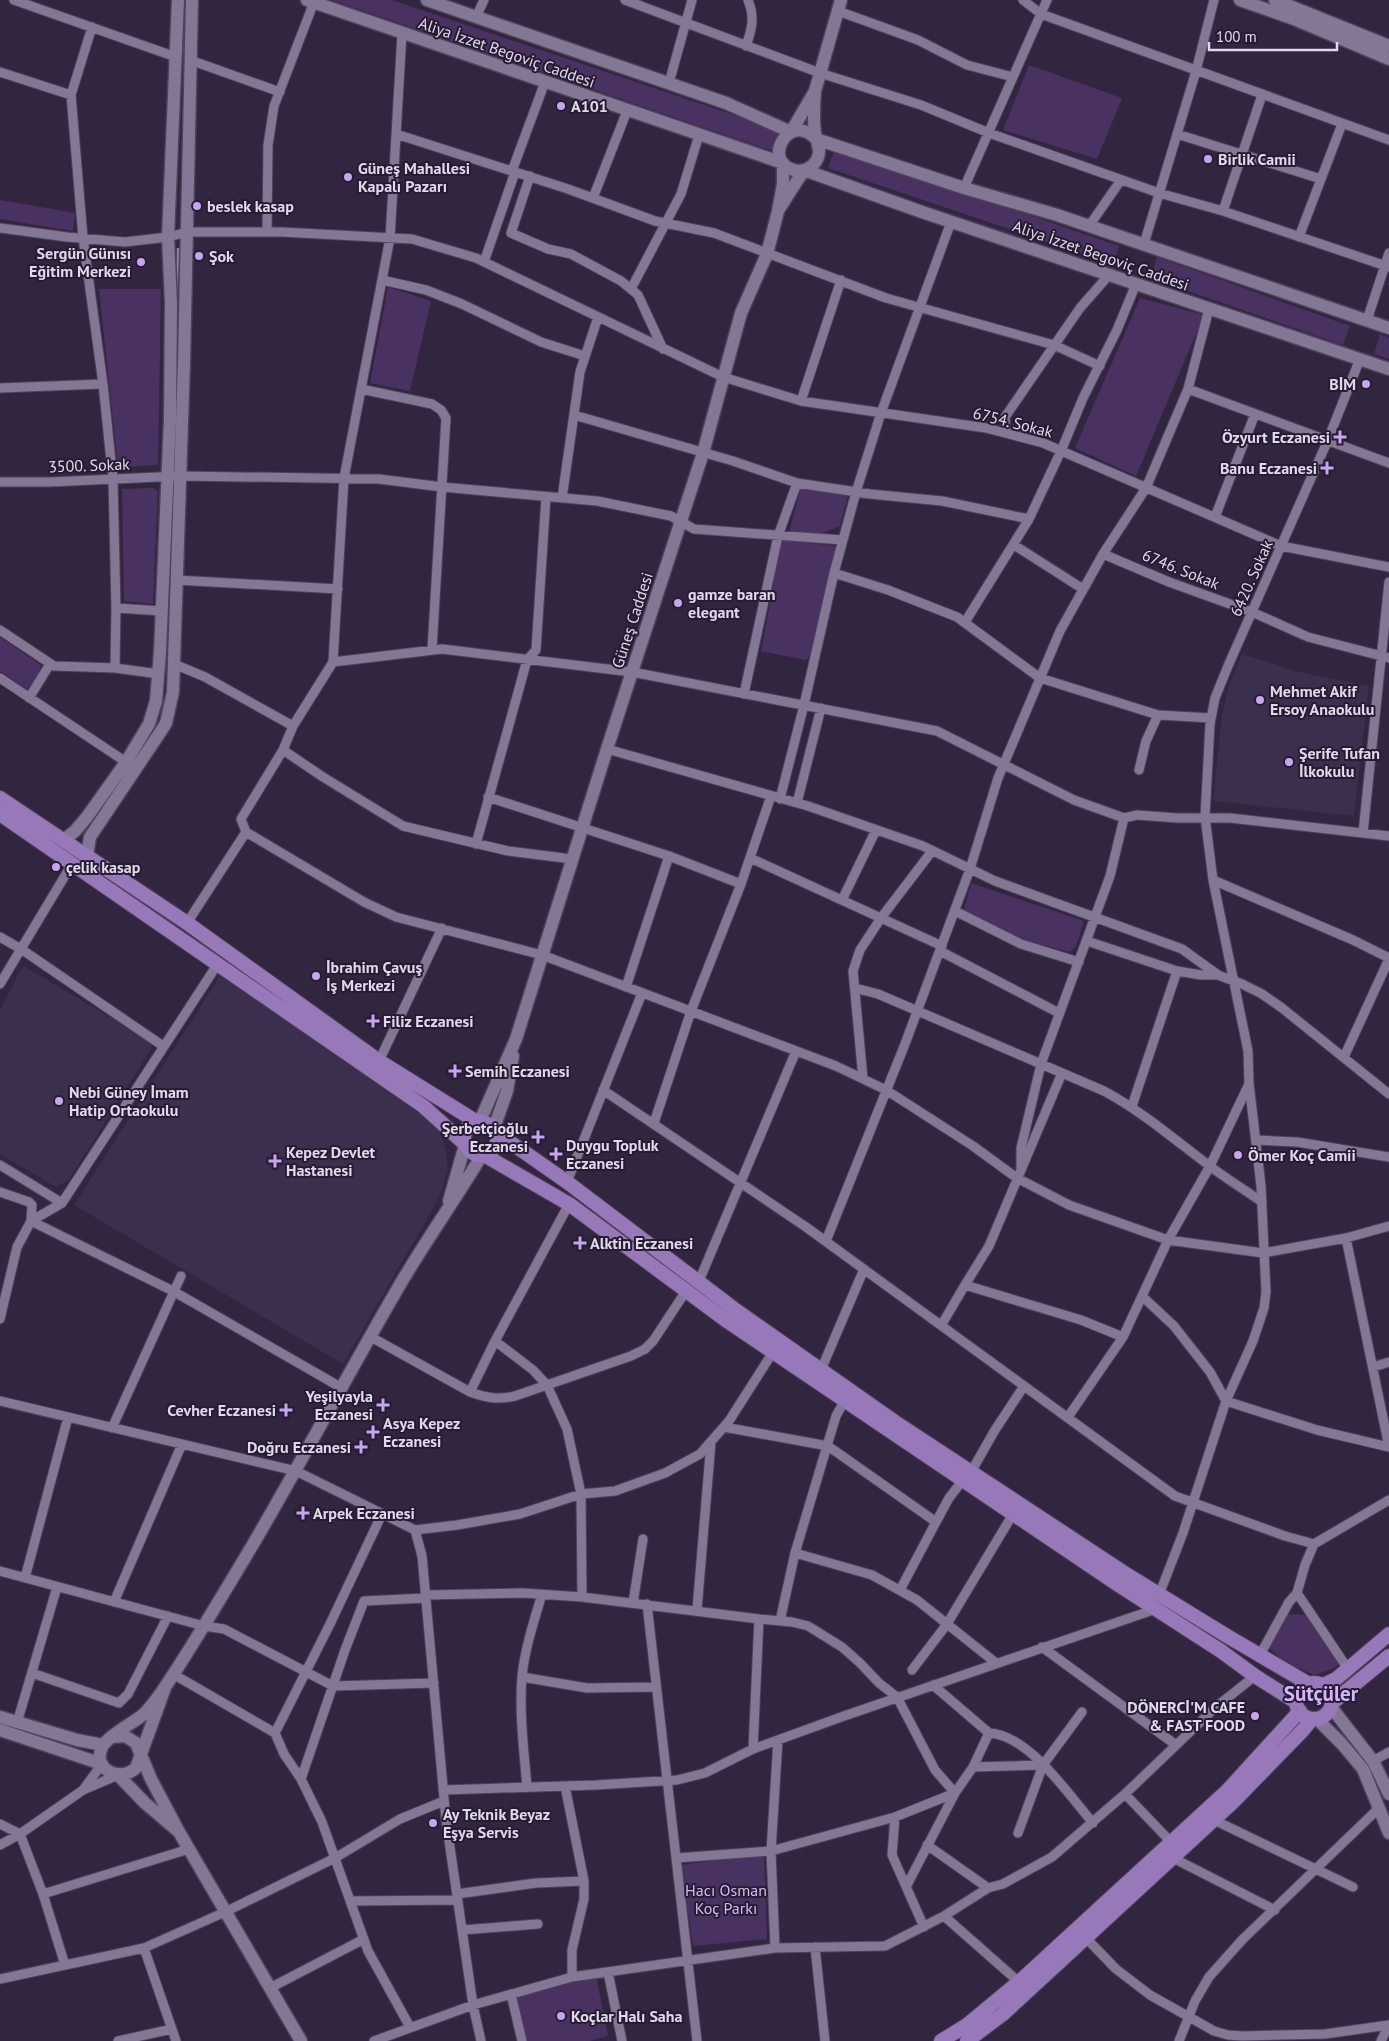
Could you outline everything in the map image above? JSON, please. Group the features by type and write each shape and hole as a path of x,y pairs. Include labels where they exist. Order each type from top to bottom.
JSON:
{"main road":[{"path":"0,798 187,923 380,1061 479,1122"},
{"path":"0,814 216,965 423,1106 465,1144 473,1154 483,1155 490,1153 497,1145 496,1131"},
{"path":"465,1144 464,1134 470,1125 479,1122 488,1123 496,1131 738,1311 895,1422 1014,1514 1221,1651 1306,1713 1326,1715 1332,1705 1389,1656"},
{"path":"483,1155 569,1204 686,1291 844,1400 1159,1595 1260,1655 1329,1691 1332,1705"},
{"path":"967,2041 1003,2014 1173,1858 1214,1820 1303,1730 1306,1713 1301,1688 1336,1679 1389,1634"},
{"path":"941,2041 967,2025 1019,1982 1227,1791 1306,1713"}],"street":[{"path":"14,0 176,57"},
{"path":"87,856 90,837 166,723 173,692 176,580 174,476 170,419 171,303 168,237 178,0"},
{"path":"64,840 81,824 126,762 149,724 156,701 174,476 187,232 192,0"},
{"name":"Aliya İzzet Begoviç Caddesi","path":"427,0 726,102 791,132"},
{"path":"476,17 484,0"},
{"path":"625,0 820,73 922,105 989,133 1121,180 1222,211 1387,267"},
{"path":"669,83 692,0"},
{"path":"746,46 753,27 753,12 748,0"},
{"path":"1023,0 1041,14 1389,140"},
{"path":"964,188 1047,0"},
{"path":"1144,244 1196,71 1214,0"},
{"path":"1240,0 1294,19 1389,59"},
{"path":"1275,0 1295,4 1389,46"},
{"path":"267,232 268,144 274,106 310,1"},
{"name":"Aliya İzzet Begoviç Caddesi","path":"310,1 783,163"},
{"path":"816,140 804,132 796,130 791,132 779,146 780,158 792,170 804,170 810,168 818,158 819,152 813,119 815,91 839,6 918,40 967,65 1014,77"},
{"path":"92,27 71,96 83,238 103,384 113,480 116,608 114,668"},
{"path":"402,33 390,238 344,478 333,662 293,726 283,750 241,819 246,832 364,902 396,917 542,955 836,1066 886,1090 973,1146 1017,1178 1069,1205 1168,1240 1263,1253 1346,1238 1389,1226"},
{"path":"190,60 280,92"},
{"path":"0,72 71,96"},
{"path":"484,262 545,82"},
{"path":"791,132 815,91"},
{"path":"1222,211 1262,95"},
{"path":"593,198 628,111"},
{"path":"1299,237 1342,124"},
{"path":"396,134 530,176 666,223 714,233 886,298 1054,345 1100,366"},
{"path":"1177,134 1321,179"},
{"path":"631,289 681,194 699,135"},
{"name":"Aliya İzzet Begoviç Caddesi","path":"816,140 1144,244 1389,328"},
{"path":"778,211 783,184 783,163"},
{"path":"778,211 804,170"},
{"name":"Aliya İzzet Begoviç Caddesi","path":"804,170 951,222 1389,369"},
{"path":"530,176 511,233 548,249 571,254 621,281 638,295 664,349"},
{"path":"1089,226 1121,180"},
{"name":"Güneş Caddesi","path":"516,1039 582,827 703,453 741,312 767,254 778,211"},
{"path":"654,1123 691,1012 775,797 804,705 834,573 856,492 881,413 951,222"},
{"name":"6754. Sokak","path":"0,228 125,242 168,237 187,232 267,232 412,240 484,262 723,377 801,401 1006,432 1061,451 1281,546 1389,567"},
{"path":"1367,320 1387,267 1389,254"},
{"path":"1006,432 1004,417 1080,308 1109,275"},
{"path":"382,280 426,290 462,304 540,342 586,356"},
{"path":"801,401 841,280"},
{"path":"965,622 1029,519 1061,451 1083,398 1118,330 1136,284"},
{"path":"826,1240 941,949 970,869 1004,765 1060,631 1103,554 1146,488 1188,389 1209,309"},
{"path":"562,498 580,372 598,317"},
{"name":"6420. Sokak","path":"1159,1595 1194,1502 1226,1401 1253,1341 1264,1308 1266,1292 1262,1202 1248,1051 1213,880 1205,817 1211,718 1215,698 1327,442 1360,360"},
{"path":"0,388 103,384"},
{"path":"361,389 426,402 441,410 446,418 432,649"},
{"path":"1188,389 1327,442 1389,463"},
{"path":"1215,517 1255,414"},
{"path":"574,415 797,483 856,492 942,501 1029,519"},
{"name":"3500. Sokak","path":"0,482 113,480 174,476 379,478 442,487 597,501 671,516 694,529 843,540"},
{"path":"744,694 778,536 797,483"},
{"path":"476,844 527,660 536,650 546,497"},
{"path":"1014,545 1083,589"},
{"name":"6746. Sokak","path":"1103,554 1169,582 1252,612 1308,638 1385,658"},
{"path":"834,573 888,590 965,622 986,640 1040,678 1158,715 1211,718"},
{"path":"176,580 338,589"},
{"path":"1363,834 1385,658 1389,582"},
{"path":"116,608 162,611"},
{"path":"0,630 54,666 114,668 159,674"},
{"path":"333,662 432,649 632,672 937,731 1074,800 1124,818 1137,815 1177,818 1230,818 1389,836"},
{"path":"29,698 50,664"},
{"path":"174,664 204,677 293,726"},
{"path":"0,678 126,762"},
{"path":"797,803 821,708"},
{"path":"1139,770 1146,741 1158,715"},
{"path":"607,749 797,803 876,830 932,851 995,881 1182,949 1218,975 1235,981 1269,999 1389,1094"},
{"path":"283,750 402,826 508,851 572,859"},
{"path":"488,797 669,856 741,884"},
{"path":"1021,1168 1021,1148 1041,1064 1110,876 1124,818"},
{"path":"842,900 876,830"},
{"path":"187,923 246,832"},
{"path":"863,1079 853,972 860,950 932,851"},
{"path":"626,987 669,856"},
{"path":"750,858 882,918 1059,1013"},
{"path":"0,984 72,864"},
{"path":"1213,880 1389,958 1344,1057"},
{"path":"955,911 1021,944 1079,962"},
{"path":"380,1061 442,928"},
{"path":"0,937 21,949 163,1046"},
{"path":"1087,941 1177,971 1201,975 1218,975"},
{"path":"31,1221 62,1203 216,965"},
{"path":"1132,1106 1177,971"},
{"path":"1380,979 1389,982"},
{"path":"855,988 878,994 1104,1091 1132,1106 1178,1139 1210,1166 1262,1202"},
{"path":"567,1182 642,993"},
{"path":"479,1122 516,1039"},
{"path":"496,1131 507,1091 516,1039"},
{"path":"699,1281 796,1051"},
{"path":"942,1324 989,1246 1062,1073"},
{"path":"1068,1417 1123,1337 1143,1298 1168,1240 1210,1166 1250,1083"},
{"path":"603,1090 826,1240 1175,1496 1285,1536 1314,1544"},
{"path":"1256,1140 1297,1142 1389,1157"},
{"path":"447,1208 465,1144"},
{"path":"166,1686 136,1768 125,1775 111,1773 102,1764 100,1758 108,1741 145,1712 166,1686 204,1626 296,1470 398,1288 447,1208 483,1155"},
{"path":"0,1165 62,1203"},
{"path":"0,1192 29,1202 32,1205 31,1221 18,1247 0,1319"},
{"path":"470,1392 495,1341 569,1204"},
{"path":"31,1221 173,1291 342,1388"},
{"path":"1143,1298 1174,1326 1210,1372 1226,1401 1317,1430 1389,1447 1346,1238"},
{"path":"821,1370 864,1269"},
{"path":"112,1428 180,1276"},
{"path":"965,1285 1081,1320 1123,1337"},
{"path":"371,1337 470,1392 488,1398 502,1399 516,1396 631,1356 645,1348 653,1341 686,1291"},
{"path":"495,1341 533,1370 547,1385 567,1429 581,1494 582,1596"},
{"path":"0,1401 296,1470 415,1530 520,1514 581,1494 614,1491 665,1473 700,1454 711,1442 724,1427 773,1352"},
{"path":"1374,1367 1389,1362"},
{"path":"900,1590 949,1498 967,1476 1024,1386"},
{"path":"780,1621 795,1553 836,1416 844,1400"},
{"path":"25,1578 68,1417"},
{"path":"724,1427 828,1446 936,1522"},
{"path":"697,1610 711,1442"},
{"path":"114,1602 182,1444"},
{"path":"1260,1655 1289,1602 1297,1593 1305,1565 1314,1544 1389,1500"},
{"path":"274,1732 330,1624 382,1514"},
{"path":"912,1670 947,1624 1014,1514"},
{"path":"415,1530 422,1556 444,1801 473,2005 481,2041"},
{"path":"633,1603 643,1539"},
{"path":"795,1553 872,1575 900,1590 917,1600 996,1663"},
{"path":"0,1571 224,1630 333,1686 434,1683"},
{"path":"18,1723 57,1587"},
{"path":"1297,1593 1348,1669"},
{"path":"527,1787 522,1713 522,1677 531,1632 542,1594"},
{"path":"302,1778 364,1601 426,1597 542,1594 582,1596 792,1622 815,1629 842,1647 897,1698 935,1770 955,1793"},
{"path":"647,1604 697,2041"},
{"path":"443,1790 666,1780 705,1773 753,1749 1042,1647 1156,1609"},
{"path":"32,1673 119,1702 128,1694 168,1616"},
{"path":"753,1749 759,1619"},
{"path":"1042,1647 1176,1745"},
{"path":"173,1674 274,1732 284,1754 302,1778 322,1822 368,1951 410,2027"},
{"path":"374,2041 473,2005 572,1977 775,1948 885,1946 944,1916 988,1888 1003,1884 1052,1857 1093,1823 1217,1706 1255,1676"},
{"path":"522,1677 587,1688 656,1687"},
{"path":"933,1685 989,1732 999,1733 1019,1743 1044,1765 1093,1823"},
{"path":"1332,1705 1373,1762 1389,1794"},
{"path":"1018,1833 1044,1765 1082,1712"},
{"path":"1306,1713 1342,1744 1363,1769 1389,1833"},
{"path":"0,1717 77,1740 108,1741 119,1736 131,1739 139,1748 140,1755 179,1832 301,2041"},
{"path":"0,1730 102,1764"},
{"path":"907,1885 955,1793 973,1767 989,1732"},
{"path":"775,1948 771,1851 778,1740"},
{"path":"1373,1762 1389,1752"},
{"path":"83,1790 102,1764"},
{"path":"973,1767 1044,1765"},
{"path":"0,1845 20,1834 83,1790 118,1775"},
{"path":"118,1775 144,1803 179,1832"},
{"path":"565,1786 584,1881 584,1899 572,1950 572,1977"},
{"path":"676,1858 771,1851 895,1817 955,1793"},
{"path":"1124,1794 1171,1842"},
{"path":"0,1979 144,1948 226,1912 335,1858 400,1818 444,1801"},
{"path":"1179,2041 1195,2001 1209,1977 1242,1940 1380,1807"},
{"path":"895,1817 892,1855 907,1885 924,1927"},
{"path":"1214,1820 1353,1887"},
{"path":"0,1824 20,1834 43,1894 65,1965"},
{"path":"927,1845 988,1888"},
{"path":"43,1894 189,1849"},
{"path":"1173,1858 1275,1910"},
{"path":"350,1901 458,1897 536,1884 584,1881"},
{"path":"944,1916 1019,1982"},
{"path":"462,1930 538,1924"},
{"path":"1086,1938 1122,1974 1150,1995 1214,2031 1228,2035 1325,2034 1389,2025"},
{"path":"270,1988 364,1939"},
{"path":"816,1947 825,2041"},
{"path":"144,1948 176,2041"},
{"path":"608,1972 622,2041"},
{"path":"511,1994 522,2041"},
{"path":"1381,2041 1389,2025"},
{"path":"118,2041 172,2029"}],"shaded area":[{"name":"Şerife Tufan İlkokulu","path":"1242,654 1299,672 1369,686 1354,816 1213,801 1222,715 1229,685"},
{"name":"Nebi Güney İmam Hatip Ortaokulu","path":"25,967 151,1041 151,1049 69,1180 56,1187 0,1154 0,1010 20,971"},
{"name":"Kepez Devlet Hastanesi","path":"220,976 398,1095 440,1129 446,1151 448,1171 439,1198 343,1364 74,1205"}],"green space":[{"path":"332,0 392,0 779,130 773,151"},
{"path":"1029,65 1122,98 1097,159 1003,130"},
{"path":"835,148 1119,246 1113,264 828,168"},
{"path":"0,200 75,213 73,231 0,219"},
{"path":"1157,257 1350,326 1343,345 1151,278"},
{"path":"388,287 431,301 410,391 370,383"},
{"path":"99,289 161,289 158,465 118,467"},
{"path":"1140,298 1204,315 1136,476 1075,448"},
{"path":"1380,334 1389,338 1389,359 1374,354"},
{"path":"153,488 158,491 153,604 124,601 122,489"},
{"path":"803,489 848,496 840,526 816,536 789,532 800,491"},
{"path":"785,540 834,546 837,550 810,655 806,660 761,651 781,544"},
{"path":"0,637 41,665 38,675 27,689 0,671"},
{"path":"971,883 1084,921 1076,946 1070,952 1025,940 964,910"},
{"path":"1286,1615 1309,1616 1340,1664 1330,1670 1314,1675 1285,1662 1268,1647"},
{"name":"Hacı Osman Koç Parkı","path":"764,1854 767,1939 693,1946 681,1865"},
{"name":"Koçlar Halı Saha","path":"596,1976 608,2036 590,2041 524,2041 513,1995"}],"waterway":[{"path":"177,293 178,249"}],"place":[{"name":"A101","path":"561,106"},
{"name":"Birlik Camii","path":"1208,159"},
{"name":"Güneş Mahallesi Kapalı Pazarı","path":"348,177"},
{"name":"beslek kasap","path":"197,206"},
{"name":"Şok","path":"199,256"},
{"name":"Sergün Günısı Eğitim Merkezi","path":"141,262"},
{"name":"BİM","path":"1366,384"},
{"name":"Özyurt Eczanesi","path":"1340,437"},
{"name":"Banu Eczanesi","path":"1327,468"},
{"name":"gamze baran elegant","path":"678,603"},
{"name":"Mehmet Akif Ersoy Anaokulu","path":"1260,700"},
{"name":"Şerife Tufan İlkokulu","path":"1289,762"},
{"name":"çelik kasap","path":"56,867"},
{"name":"İbrahim Çavuş İş Merkezi","path":"316,976"},
{"name":"Filiz Eczanesi","path":"373,1021"},
{"name":"Semih Eczanesi","path":"455,1071"},
{"name":"Nebi Güney İmam Hatip Ortaokulu","path":"59,1101"},
{"name":"Şerbetçioğlu Eczanesi","path":"538,1137"},
{"name":"Duygu Topluk Eczanesi","path":"556,1154"},
{"name":"Ömer Koç Camii","path":"1238,1155"},
{"name":"Kepez Devlet Hastanesi","path":"275,1161"},
{"name":"Alktin Eczanesi","path":"580,1243"},
{"name":"Yeşilyayla Eczanesi","path":"383,1405"},
{"name":"Cevher Eczanesi","path":"286,1410"},
{"name":"Asya Kepez Eczanesi","path":"373,1432"},
{"name":"Doğru Eczanesi","path":"361,1447"},
{"name":"Arpek Eczanesi","path":"303,1513"},
{"name":"DÖNERCİ'M CAFE & FAST FOOD","path":"1255,1716"},
{"name":"Ay Teknik Beyaz Eşya Servis","path":"433,1823"},
{"name":"Koçlar Halı Saha","path":"561,2016"}],"district":[{"name":"Sütçüler","path":"1321,1694"}]}
